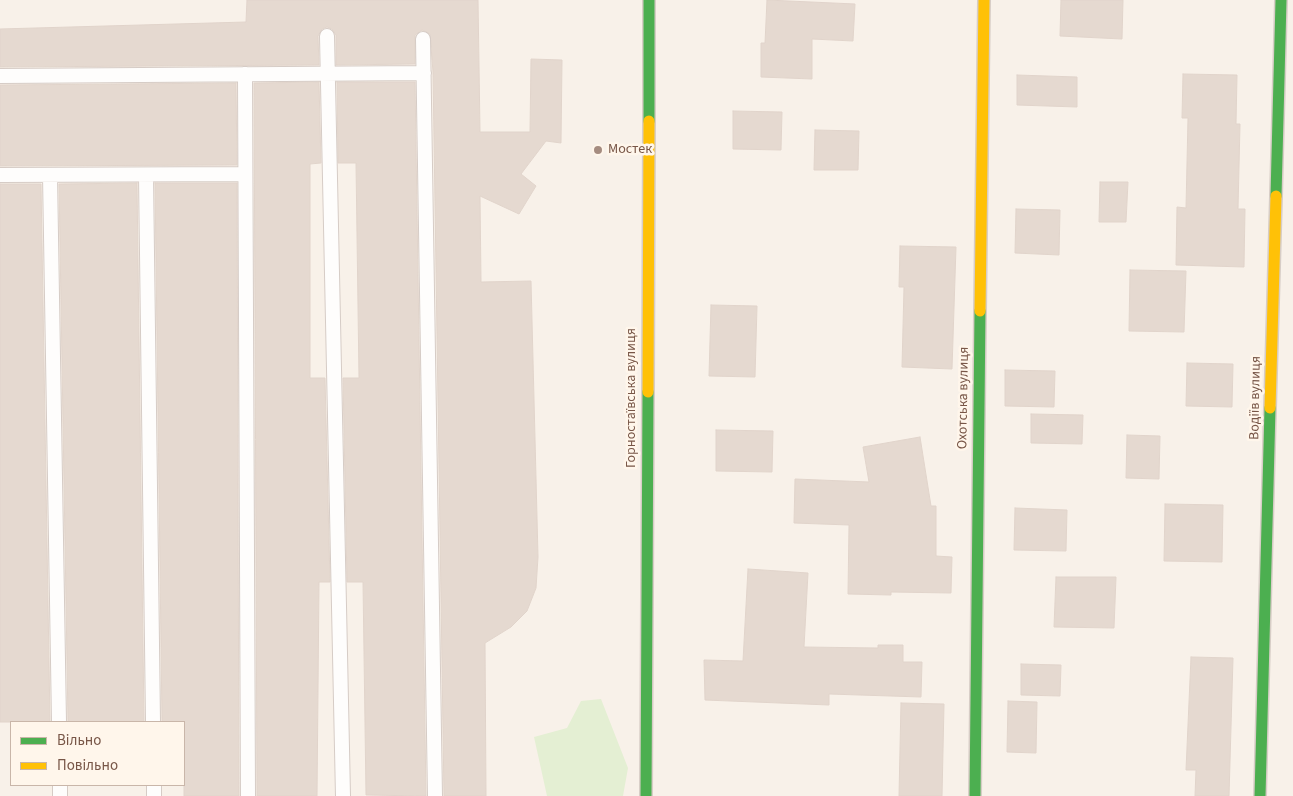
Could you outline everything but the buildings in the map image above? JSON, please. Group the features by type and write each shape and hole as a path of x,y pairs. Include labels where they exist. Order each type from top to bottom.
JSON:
{"street":[{"name":"Горностаївська вулиця","path":"646,796 649,0"},
{"name":"Охотська вулиця","path":"975,796 984,0"},
{"name":"Водіїв вулиця","path":"1260,796 1281,0"}],"lane":[{"path":"328,36 343,796"},
{"path":"423,39 435,796"},
{"path":"0,76 424,73"},
{"path":"245,74 248,796"},
{"path":"0,175 245,174"},
{"path":"50,175 59,721"},
{"path":"146,175 153,721"}],"green space":[{"path":"601,699 628,768 623,796 547,796 534,737 567,728 581,701"}],"traffic: fast":[{"path":"649,0 649,121"},
{"path":"1276,196 1281,0"},
{"path":"975,796 980,311"},
{"path":"646,796 648,392"},
{"path":"1260,796 1270,408"}],"traffic: slow":[{"path":"980,311 984,0"},
{"path":"648,392 649,121"},
{"path":"1270,408 1276,196"}],"place":[{"name":"Мостек","path":"598,150"}]}
